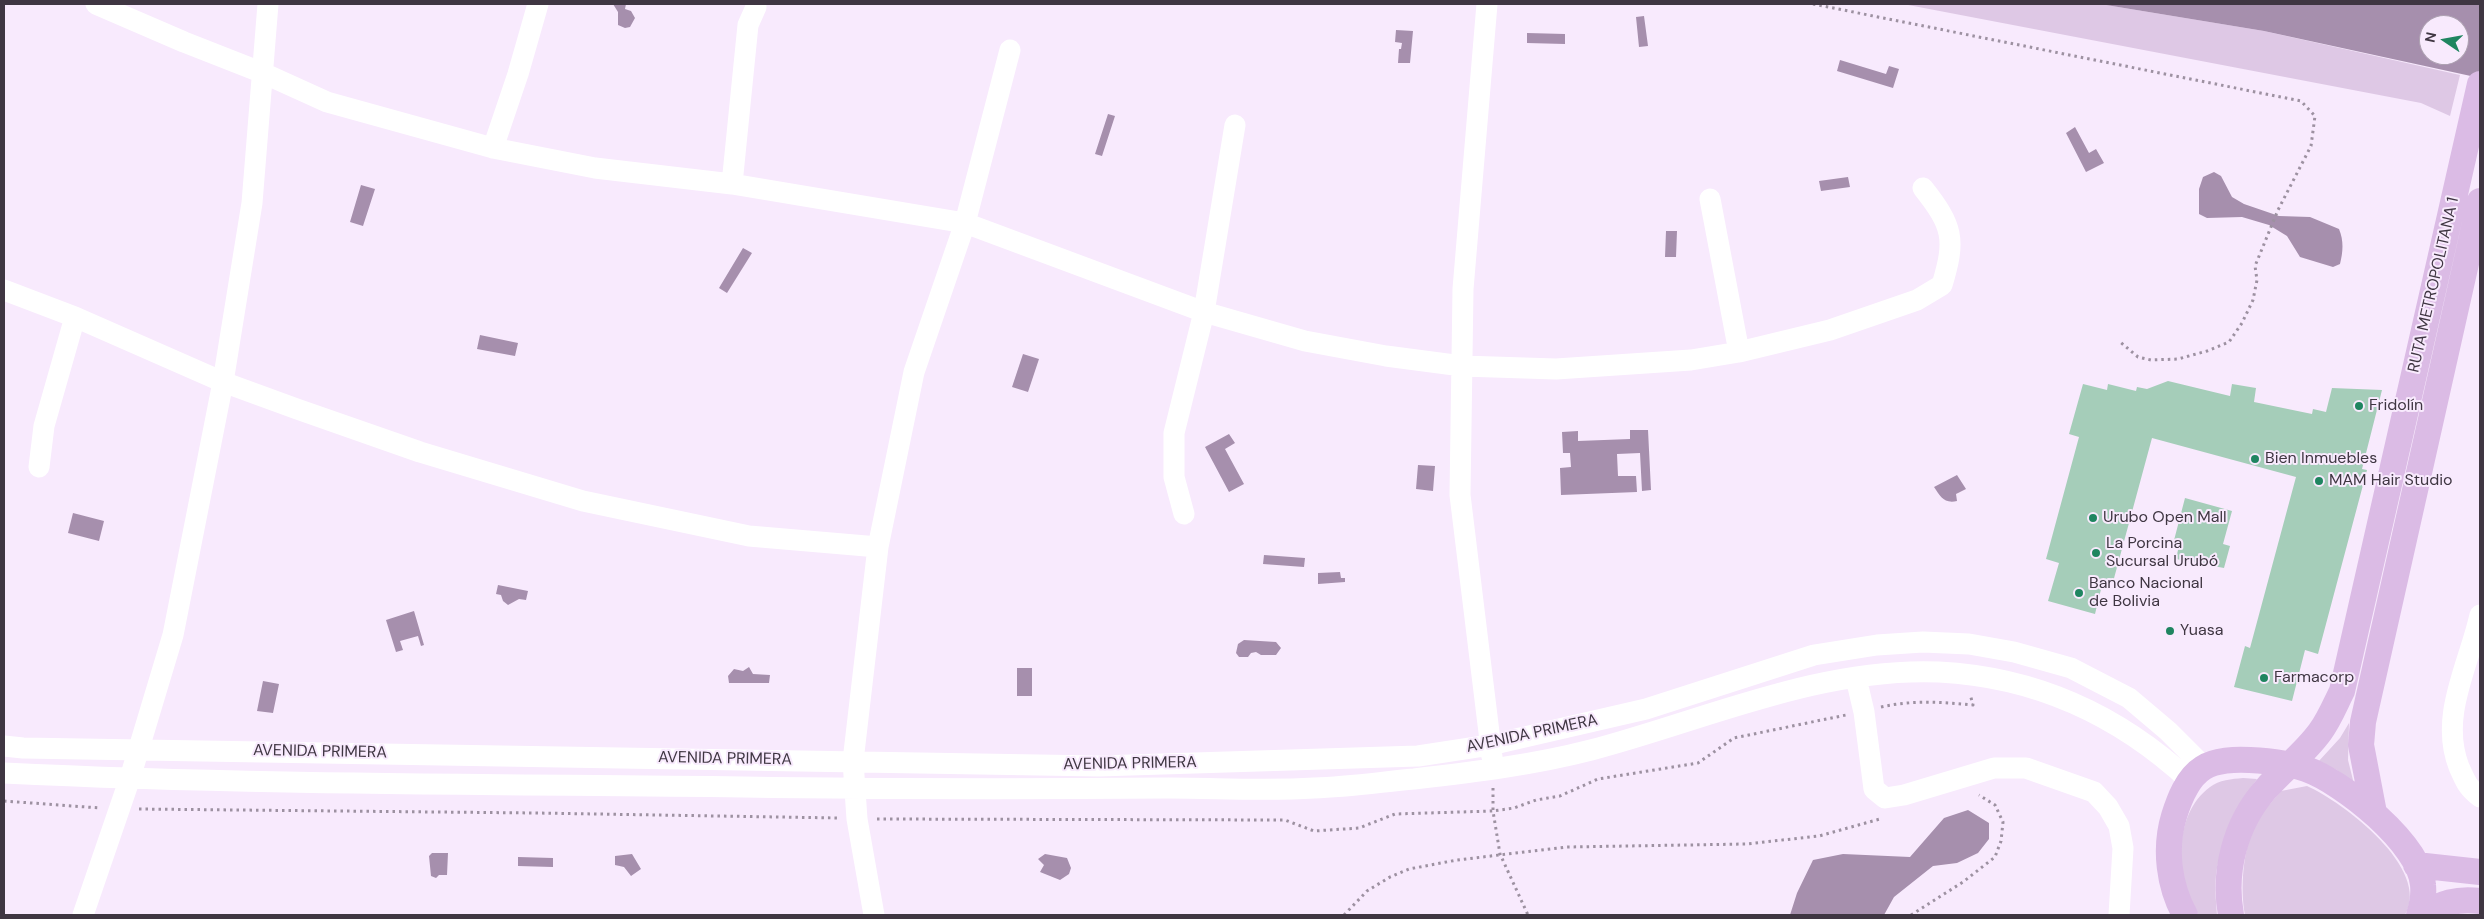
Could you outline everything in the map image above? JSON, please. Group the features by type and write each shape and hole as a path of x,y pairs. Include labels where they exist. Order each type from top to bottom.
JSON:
{"main road":[{"name":"RUTA METROPOLITANA 1","path":"2231,915 2228,881 2232,853 2241,826 2264,791 2311,744 2328,721 2342,692 2480,84"},
{"name":"RUTA METROPOLITANA 1","path":"2374,813 2360,745 2363,722 2480,200"},
{"path":"2185,915 2174,891 2169,850 2174,817 2179,802 2197,774 2232,760 2291,764 2328,779 2357,798 2374,813 2400,842 2416,865 2423,884 2421,915"},
{"path":"2416,865 2480,872"},
{"path":"2421,915 2446,902 2466,899 2480,901"}],"street":[{"path":"96,4 184,42 263,73 327,102 494,148 595,168 732,184 965,223 1204,312 1305,341 1386,356 1462,366 1556,369 1690,360 1739,352 1830,330 1917,300 1942,285 1950,256 1949,228 1939,209 1923,188"},
{"path":"83,915 130,778 137,749 173,635 223,382 252,203 268,4"},
{"path":"494,148 538,4"},
{"path":"1487,4 1463,289 1460,495 1493,770"},
{"path":"732,184 748,25 756,7"},
{"path":"874,915 857,819 853,761 878,546 914,372 965,223 1010,50"},
{"path":"1184,514 1174,478 1174,433 1204,312 1235,125"},
{"path":"1710,199 1739,352"},
{"path":"4,290 75,317 223,382 420,452 583,501 749,536 878,546"},
{"path":"39,467 44,426 75,317"},
{"path":"2480,615 2453,705 2452,750 2468,788 2480,798"},
{"name":"AVENIDA PRIMERA","path":"4,746 23,748 1100,766 1418,756 1490,745 1646,710 1814,655 1877,645 1923,642 1969,644 2014,652 2071,668 2099,681 2129,698 2168,731 2197,774"},
{"path":"2061,698 2071,668"},
{"name":"AVENIDA PRIMERA","path":"4,773 130,778 910,790 1313,788 1493,770 1587,751 1824,681 1930,672 1967,674 2035,688 2123,727 2153,748 2197,774"},
{"path":"1856,678 1864,712 1874,789 1886,798 1904,795 1994,768 2026,768 2094,792 2108,806 2119,826 2123,848 2119,915"}],"path":[{"path":"1813,4 2301,101 2315,116 2311,146 2278,210 2255,266 2257,280 2253,300 2242,324 2229,342 2178,359 2151,360 2138,357 2119,341"},
{"path":"4,801 119,809 536,812 857,819 1285,820 1314,831 1359,828 1395,814 1493,811 1514,808 1536,800 1560,796 1598,779 1698,763 1734,738 1907,703 1936,701 1973,705 1967,674"},
{"path":"1911,915 1963,882 1995,857 2001,842 2003,822 1995,805 1983,796 1976,794"},
{"path":"1493,811 1500,854 1528,915"},
{"path":"1344,915 1367,891 1390,877 1409,869 1500,854 1568,847 1746,844 1819,836 1884,818"}],"shaded area":[{"path":"613,4 626,4 625,9 631,11 635,18 630,27 625,28 618,25 618,12"},
{"path":"1903,4 2100,4 2264,31 2460,75 2450,116 2421,103"},
{"path":"2100,4 2480,4 2480,78 2420,65 2469,65 2469,15 2419,15 2419,65 2264,31"},
{"path":"1644,16 1648,46 1639,47 1636,17"},
{"path":"1396,30 1413,31 1410,63 1398,63 1399,49 1401,49 1402,43 1395,42"},
{"path":"1527,33 1565,34 1565,44 1527,43"},
{"path":"1840,60 1886,74 1889,66 1899,69 1893,88 1837,71"},
{"path":"1108,114 1115,116 1102,156 1095,154"},
{"path":"2075,127 2089,153 2096,149 2104,163 2086,172 2066,133"},
{"path":"2214,172 2221,176 2232,197 2244,204 2279,216 2310,217 2339,229 2342,238 2340,264 2333,267 2300,257 2287,236 2269,225 2242,217 2207,218 2199,214 2199,189 2203,177"},
{"path":"1848,177 1850,187 1821,191 1819,181"},
{"path":"361,185 375,189 363,226 350,222"},
{"path":"1666,231 1677,231 1676,257 1665,257"},
{"path":"743,248 752,253 727,293 719,288"},
{"path":"480,335 518,343 515,356 477,349"},
{"path":"1023,354 1039,359 1028,392 1012,387"},
{"path":"1630,430 1648,430 1651,490 1642,491 1640,453 1617,454 1618,476 1636,476 1637,492 1561,495 1560,468 1571,467 1570,453 1563,453 1562,432 1578,431 1578,441 1630,439"},
{"path":"1229,434 1235,443 1225,449 1244,484 1229,492 1205,447"},
{"path":"1418,465 1435,466 1433,491 1416,489"},
{"path":"1957,475 1966,489 1956,494 1957,501 1946,500 1940,496 1934,487"},
{"path":"73,513 104,521 99,541 68,533"},
{"path":"1264,555 1305,558 1304,567 1263,564"},
{"path":"1340,572 1341,578 1345,578 1345,582 1318,584 1318,573"},
{"path":"498,585 528,591 526,600 519,599 508,605 503,601 501,595 496,594"},
{"path":"414,611 424,645 421,646 418,636 400,641 403,650 396,652 386,620"},
{"path":"1244,640 1276,642 1281,648 1276,655 1261,655 1256,652 1251,653 1248,657 1239,657 1236,653 1238,644"},
{"path":"749,667 753,674 770,675 769,683 729,683 728,676 734,669 743,671"},
{"path":"1017,668 1032,668 1032,696 1017,696"},
{"path":"263,681 279,684 273,713 257,711"},
{"path":"2349,723 2348,760 2354,784 2337,770 2318,762 2340,738"},
{"path":"2243,778 2257,779 2233,822 2220,857 2216,880 2217,915 2199,915 2191,901 2185,884 2181,848 2183,831 2189,814 2198,799 2210,787 2221,781"},
{"path":"2307,786 2341,806 2361,822 2380,839 2395,858 2406,878 2410,897 2405,915 2245,915 2243,881 2245,857 2255,824 2281,791"},
{"path":"1968,810 1989,823 1989,839 1978,853 1957,863 1933,866 1894,897 1884,915 1790,915 1797,893 1813,860 1843,854 1910,857 1944,818"},
{"path":"432,853 448,853 447,875 439,875 436,878 431,876 429,856"},
{"path":"632,854 641,869 631,876 624,867 615,865 615,856"},
{"path":"1045,854 1067,858 1071,868 1069,874 1060,880 1040,872 1044,865 1038,859"},
{"path":"518,857 553,858 553,867 518,866"}],"building":[{"name":"Urubo Open Mall","path":"2168,381 2230,396 2232,384 2256,388 2254,402 2312,414 2313,409 2326,412 2332,388 2382,390 2362,469 2367,470 2318,654 2305,650 2292,701 2234,687 2245,646 2250,648 2296,477 2152,438 2113,582 2102,585 2095,614 2048,601 2059,563 2046,559 2079,437 2069,434 2083,384 2107,390 2108,384 2136,391 2137,387 2147,389"},
{"path":"2185,498 2232,511 2223,544 2230,546 2224,568 2176,559 2178,550 2172,548"}],"place":[{"name":"Fridolín","path":"2359,406"},
{"name":"Bien Inmuebles","path":"2255,459"},
{"name":"MAM Hair Studio","path":"2319,481"},
{"name":"Urubo Open Mall","path":"2093,518"},
{"name":"La Porcina Sucursal Urubó","path":"2096,553"},
{"name":"Banco Nacional de Bolivia","path":"2079,593"},
{"name":"Yuasa","path":"2170,631"},
{"name":"Farmacorp","path":"2264,678"}]}
